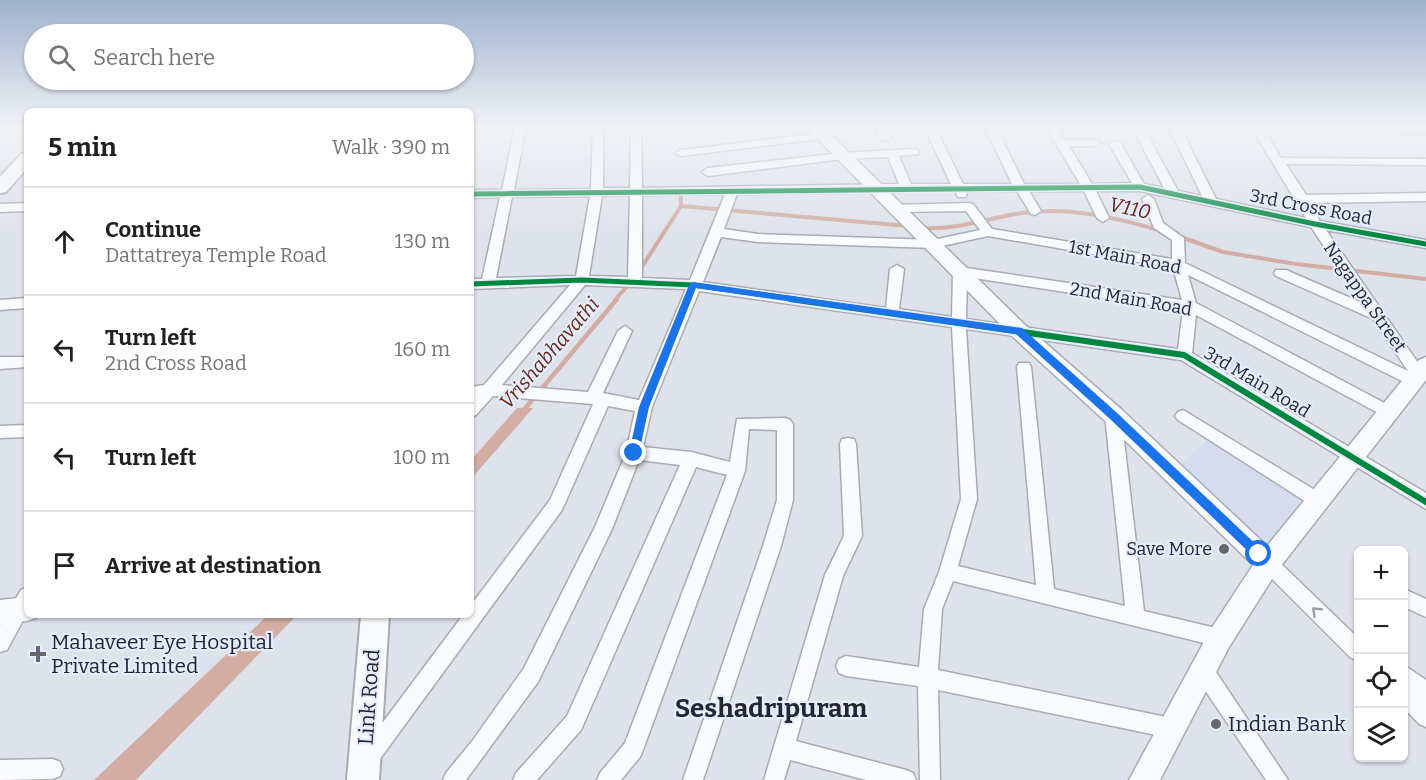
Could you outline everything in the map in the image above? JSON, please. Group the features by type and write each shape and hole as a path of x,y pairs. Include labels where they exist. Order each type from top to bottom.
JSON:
{"main road":[{"path":"0,188 22,163"},
{"name":"Link Road","path":"364,773 375,618"}],"street":[{"path":"488,283 513,163"},
{"path":"474,408 582,280 597,192 597,163"},
{"path":"635,163 635,278"},
{"path":"708,172 780,163"},
{"path":"850,163 1019,331 1113,415 1354,646"},
{"path":"896,163 907,188"},
{"path":"946,163 969,207 987,232"},
{"path":"1008,163 1035,211"},
{"path":"1074,163 1103,218"},
{"path":"1126,163 1140,187"},
{"path":"1157,163 1174,195"},
{"path":"1192,163 1211,202"},
{"name":"Nagappa Street","path":"1280,163 1315,224 1419,373"},
{"name":"3rd Cross Road","path":"474,194 1140,187 1315,224 1426,244"},
{"path":"453,780 480,747 531,675 603,529 634,453 644,407 717,232 732,190"},
{"path":"1302,199 1426,197"},
{"path":"1148,199 1158,225 1178,238 1179,265 1190,306 1184,355"},
{"path":"0,208 24,207"},
{"path":"897,208 969,207"},
{"path":"717,232 758,238 987,232"},
{"name":"1st Main Road","path":"987,232 1179,265 1419,373"},
{"path":"892,314 897,270"},
{"path":"930,780 928,678 933,609 948,572 969,499 959,323 960,272"},
{"name":"2nd Main Road","path":"960,272 1190,306 1387,411"},
{"path":"1281,273 1379,316"},
{"name":"3rd Main Road","path":"474,284 635,278 1184,355 1426,502"},
{"path":"0,305 24,303"},
{"path":"364,773 556,504 625,331"},
{"path":"0,363 24,362"},
{"path":"1024,367 1047,596"},
{"path":"1144,780 1220,638 1268,563 1419,373"},
{"path":"474,393 491,390 598,398 644,407"},
{"path":"1113,415 1136,619"},
{"path":"1183,416 1317,500"},
{"path":"607,780 633,750 737,471 742,423 785,424 785,500 693,780"},
{"path":"0,432 24,431"},
{"path":"774,780 834,575 853,536 848,444"},
{"path":"634,453 691,459 737,471"},
{"path":"523,780 574,723 691,459"},
{"path":"948,572 1220,638"},
{"path":"1408,600 1426,608"},
{"path":"0,643 18,607"},
{"path":"846,666 928,678 1171,728"},
{"path":"1203,670 1278,780"},
{"path":"1408,678 1426,693"},
{"path":"1408,699 1426,717"},
{"path":"783,748 906,780"},
{"path":"0,770 54,769"}],"shaded area":[{"path":"517,408 533,408 474,476 474,457"},
{"path":"1209,438 1306,498 1267,550 1179,467"},
{"path":"265,618 294,618 136,780 94,780"}],"waterway":[{"name":"Vrishabhavathi","path":"681,195 681,206"},
{"name":"Vrishabhavathi","path":"640,270 681,206"},
{"name":"V110","path":"681,206 908,226"},
{"name":"V110","path":"922,228 948,227 1022,213 1057,211 1092,214 1159,230"},
{"name":"V110","path":"1178,236 1223,252 1296,264 1426,279"},
{"name":"Vrishabhavathi","path":"615,300 629,284"},
{"name":"Vrishabhavathi","path":"523,411 617,299"}],"cycle path":[{"path":"474,194 1140,187 1315,224 1426,244"},
{"path":"474,284 582,280 693,285 1184,355 1426,502"}],"place":[{"name":"Save More","path":"1224,549"},
{"name":"Mahaveer Eye Hospital Private Limited","path":"38,654"},
{"name":"Indian Bank","path":"1216,724"}],"district":[{"name":"Seshadripuram","path":"771,708"}],"route":[{"path":"634,453 644,407 693,285 1019,331 1113,415 1259,554"}]}
